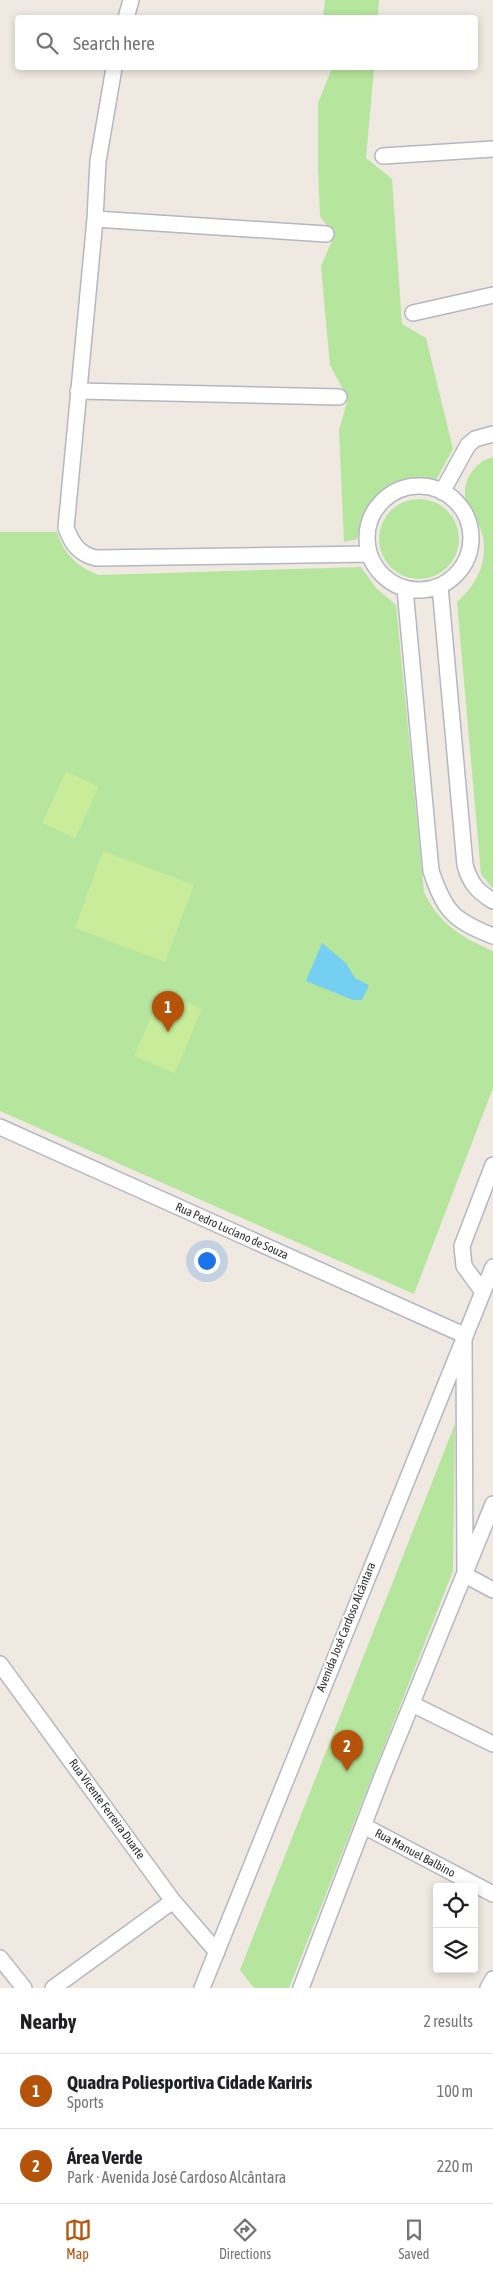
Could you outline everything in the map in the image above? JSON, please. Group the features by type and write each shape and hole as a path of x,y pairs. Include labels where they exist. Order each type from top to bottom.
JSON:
{"street":[{"path":"127,15 131,0"},
{"path":"114,70 98,161 95,219 66,528 70,541 77,550 86,556 96,558 369,554"},
{"path":"383,156 493,149"},
{"path":"95,219 326,234"},
{"path":"413,313 493,295"},
{"path":"78,391 339,397"},
{"path":"442,492 468,445 475,440 493,434"},
{"path":"409,487 426,487 442,492 456,502 466,515 471,532 471,548 465,564 454,577 440,586 424,590 405,589 390,582 377,570 369,554 367,537 370,520 379,505 393,493 409,487"},
{"path":"440,586 465,865 470,882 479,892 493,901"},
{"path":"405,589 431,871 447,909 459,920 493,936"},
{"name":"Rua Pedro Luciano de Souza","path":"0,1127 464,1335"},
{"path":"483,1292 464,1266 462,1246 493,1165"},
{"name":"Avenida José Cardoso Alcântara","path":"202,1988 493,1267"},
{"path":"464,1335 465,1575"},
{"path":"300,1988 493,1504"},
{"path":"465,1575 493,1590"},
{"name":"Rua Vicente Ferreira Duarte","path":"0,1664 173,1901 217,1952"},
{"path":"412,1704 493,1744"},
{"name":"Rua Manuel Balbino","path":"364,1826 493,1894"},
{"path":"53,1988 173,1901"},
{"path":"0,1958 24,1988"},
{"path":"488,1988 493,1979"}],"green space":[{"path":"325,0 379,0 378,15 323,15"},
{"path":"331,70 374,70 366,158 392,179 402,324 426,338 453,449 436,480 408,482 384,493 367,512 357,539 344,542 339,430 348,399 330,365 321,266 334,236 320,216 318,103"},
{"path":"493,457 493,889 481,874 457,602 476,579 483,560 484,551 481,530 466,502 465,487 475,468 480,463"},
{"path":"419,499 434,502 447,511 456,524 459,539 456,554 447,567 434,576 419,579 404,576 391,567 382,554 379,539 382,524 391,511 404,502"},
{"path":"0,532 57,532 63,547 72,559 84,568 99,575 361,567 376,588 396,605 424,892 437,913 452,928 461,935 493,951 493,1088 414,1294 0,1111"},
{"path":"66,771 99,787 75,838 42,823"},
{"path":"103,851 194,885 165,962 75,928"},
{"path":"162,992 202,1009 175,1073 134,1056"},
{"path":"455,1424 453,1571 289,1988 254,1988 240,1970"}],"water":[{"path":"322,943 346,963 355,978 369,985 362,1000 353,1000 306,981"}],"place":[{"name":"Quadra Poliesportiva Cidade Kariris","path":"168,1032"},
{"name":"Área Verde","path":"347,1771"}]}
